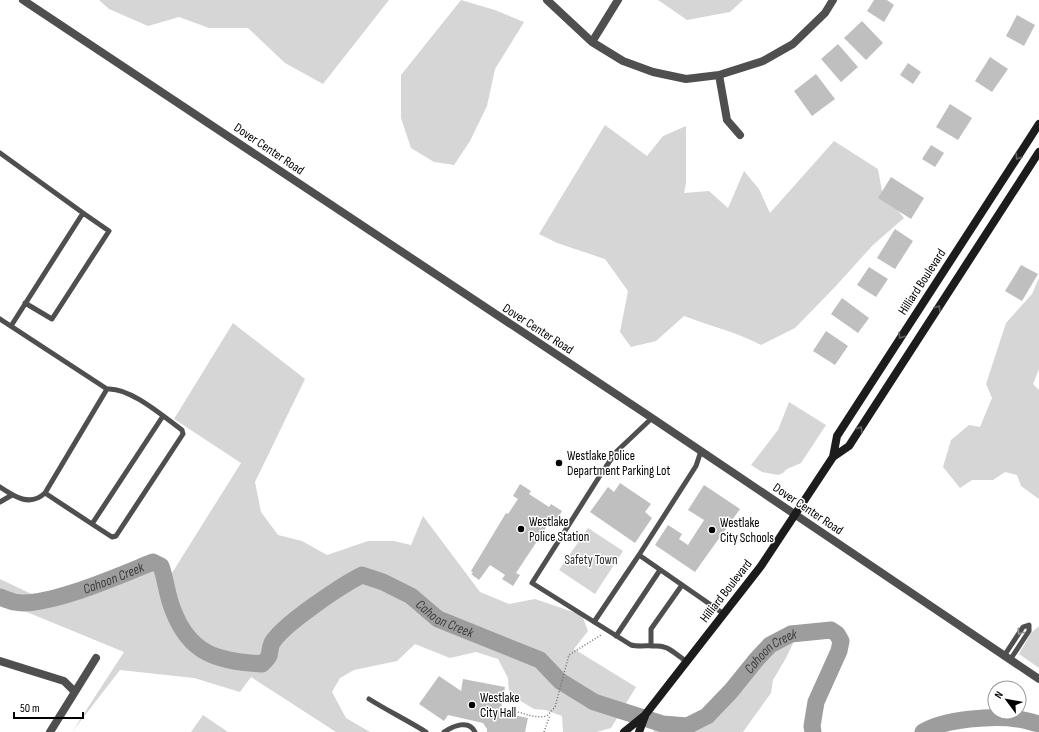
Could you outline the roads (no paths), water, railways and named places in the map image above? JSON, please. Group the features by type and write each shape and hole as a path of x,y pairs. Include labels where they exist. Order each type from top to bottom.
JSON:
{"main road":[{"name":"Hilliard Boulevard","path":"624,732 645,715 662,691 761,566 833,456 837,436 1039,124"},
{"name":"Hilliard Boulevard","path":"833,456 849,446 1039,152"},
{"name":"Hilliard Boulevard","path":"639,732 645,715"}],"street":[{"name":"Dover Center Road","path":"23,0 652,418 1039,679"},
{"path":"547,0 592,42 623,61 653,72 686,79 719,75 763,61 793,44 825,13 833,0"},
{"path":"592,42 618,0"},
{"path":"719,75 727,120 740,135"},
{"path":"50,732 74,691 96,658"},
{"path":"0,660 64,681 74,691"}],"lane":[{"path":"0,153 108,230 52,319 25,303"},
{"path":"11,326 83,213"},
{"path":"0,319 107,389 113,388 127,393 182,430 183,434 116,536 112,537 45,493"},
{"path":"0,487 12,495 29,501 39,498 45,493 107,389"},
{"path":"92,524 163,416"},
{"path":"652,418 616,452 604,468 532,583 631,645 640,648 651,646 666,648 686,661"},
{"path":"594,622 696,466 702,452"},
{"path":"0,502 12,495"},
{"path":"639,555 724,614"},
{"path":"616,636 660,570"},
{"path":"651,646 651,629 682,585"},
{"path":"1029,625 1029,631 1007,658 1023,627 1029,625"},
{"path":"369,699 391,714 403,718 418,730 426,732"},
{"path":"444,732 461,725 468,725 473,728 475,732"}],"waterway":[{"name":"Cahoon Creek","path":"0,597 14,602 28,603 64,596 153,562 161,566 171,605 180,625 188,637 197,646 207,653 232,661 262,664 269,655 272,643 287,626 327,596 362,575 383,582 411,596 438,619 540,660 560,681 594,702 663,724 687,726 707,716 731,691 770,645 791,634 831,630 837,634 841,641 839,651 816,702 812,726 813,732"},
{"name":"Cahoon Creek","path":"923,732 943,724 983,718 1008,718 1039,724"}],"place":[{"name":"Westlake Police Department Parking Lot","path":"559,463"},
{"name":"Westlake Police Station","path":"521,529"},
{"name":"Westlake City Schools","path":"712,530"},
{"name":"Westlake City Hall","path":"472,705"}],"park label":[{"name":"Safety Town","path":"591,560"}]}
